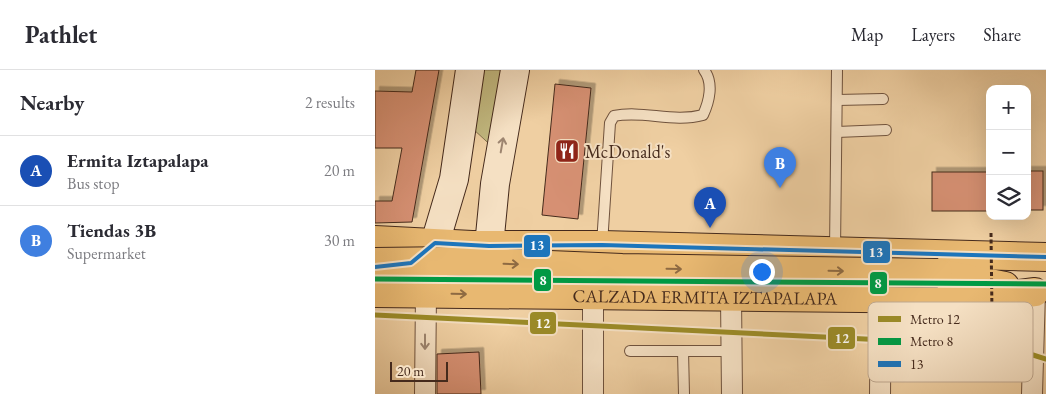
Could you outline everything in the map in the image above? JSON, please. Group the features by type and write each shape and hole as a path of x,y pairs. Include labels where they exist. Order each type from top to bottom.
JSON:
{"main road":[{"path":"375,267 403,266 411,263 435,243 454,179 470,70"},
{"path":"489,246 495,184 515,70"},
{"path":"454,179 473,186 495,184"},
{"path":"375,240 489,246 602,245 1046,257"},
{"name":"CALZADA ERMITA IZTAPALAPA","path":"375,262 453,261 622,268 938,273 1041,292"},
{"name":"CALZADA ERMITA IZTAPALAPA","path":"375,293 959,299 1041,292"}],"street":[{"path":"1032,394 1041,292"},
{"path":"425,293 425,394"},
{"path":"593,296 593,394"},
{"path":"731,297 732,394"},
{"path":"881,298 881,302"}],"lane":[{"path":"602,245 610,123 614,116 625,114 689,119 703,116 708,104 709,87 704,70"},
{"path":"835,251 837,70"},
{"path":"837,100 883,99"},
{"path":"837,132 886,130"},
{"path":"630,351 732,351"},
{"path":"683,351 684,394"}],"path":[{"path":"991,233 992,302"}],"shaded area":[{"path":"480,70 511,70 498,152 472,128"}],"building":[{"path":"416,70 439,70 412,222 375,223 375,201 392,201 402,148 375,148 375,91 412,92"},
{"name":"McDonald's","path":"555,84 591,88 578,219 542,215"},
{"path":"1031,171 1043,171 1043,210 1031,210"},
{"path":"932,172 986,172 986,211 932,211"},
{"path":"479,352 481,394 437,394 437,354"}],"metro line":[{"name":"8","path":"375,279 1046,284"},
{"name":"12","path":"375,315 868,339"},
{"name":"12","path":"1033,355 1046,359"}],"transit line":[{"name":"13","path":"375,267 411,263 435,243 489,246 602,245 1046,257"}],"place":[{"name":"McDonald's","path":"567,151"},
{"name":"Tiendas 3B","path":"780,188"},
{"name":"Ermita Iztapalapa","path":"710,228"}]}
